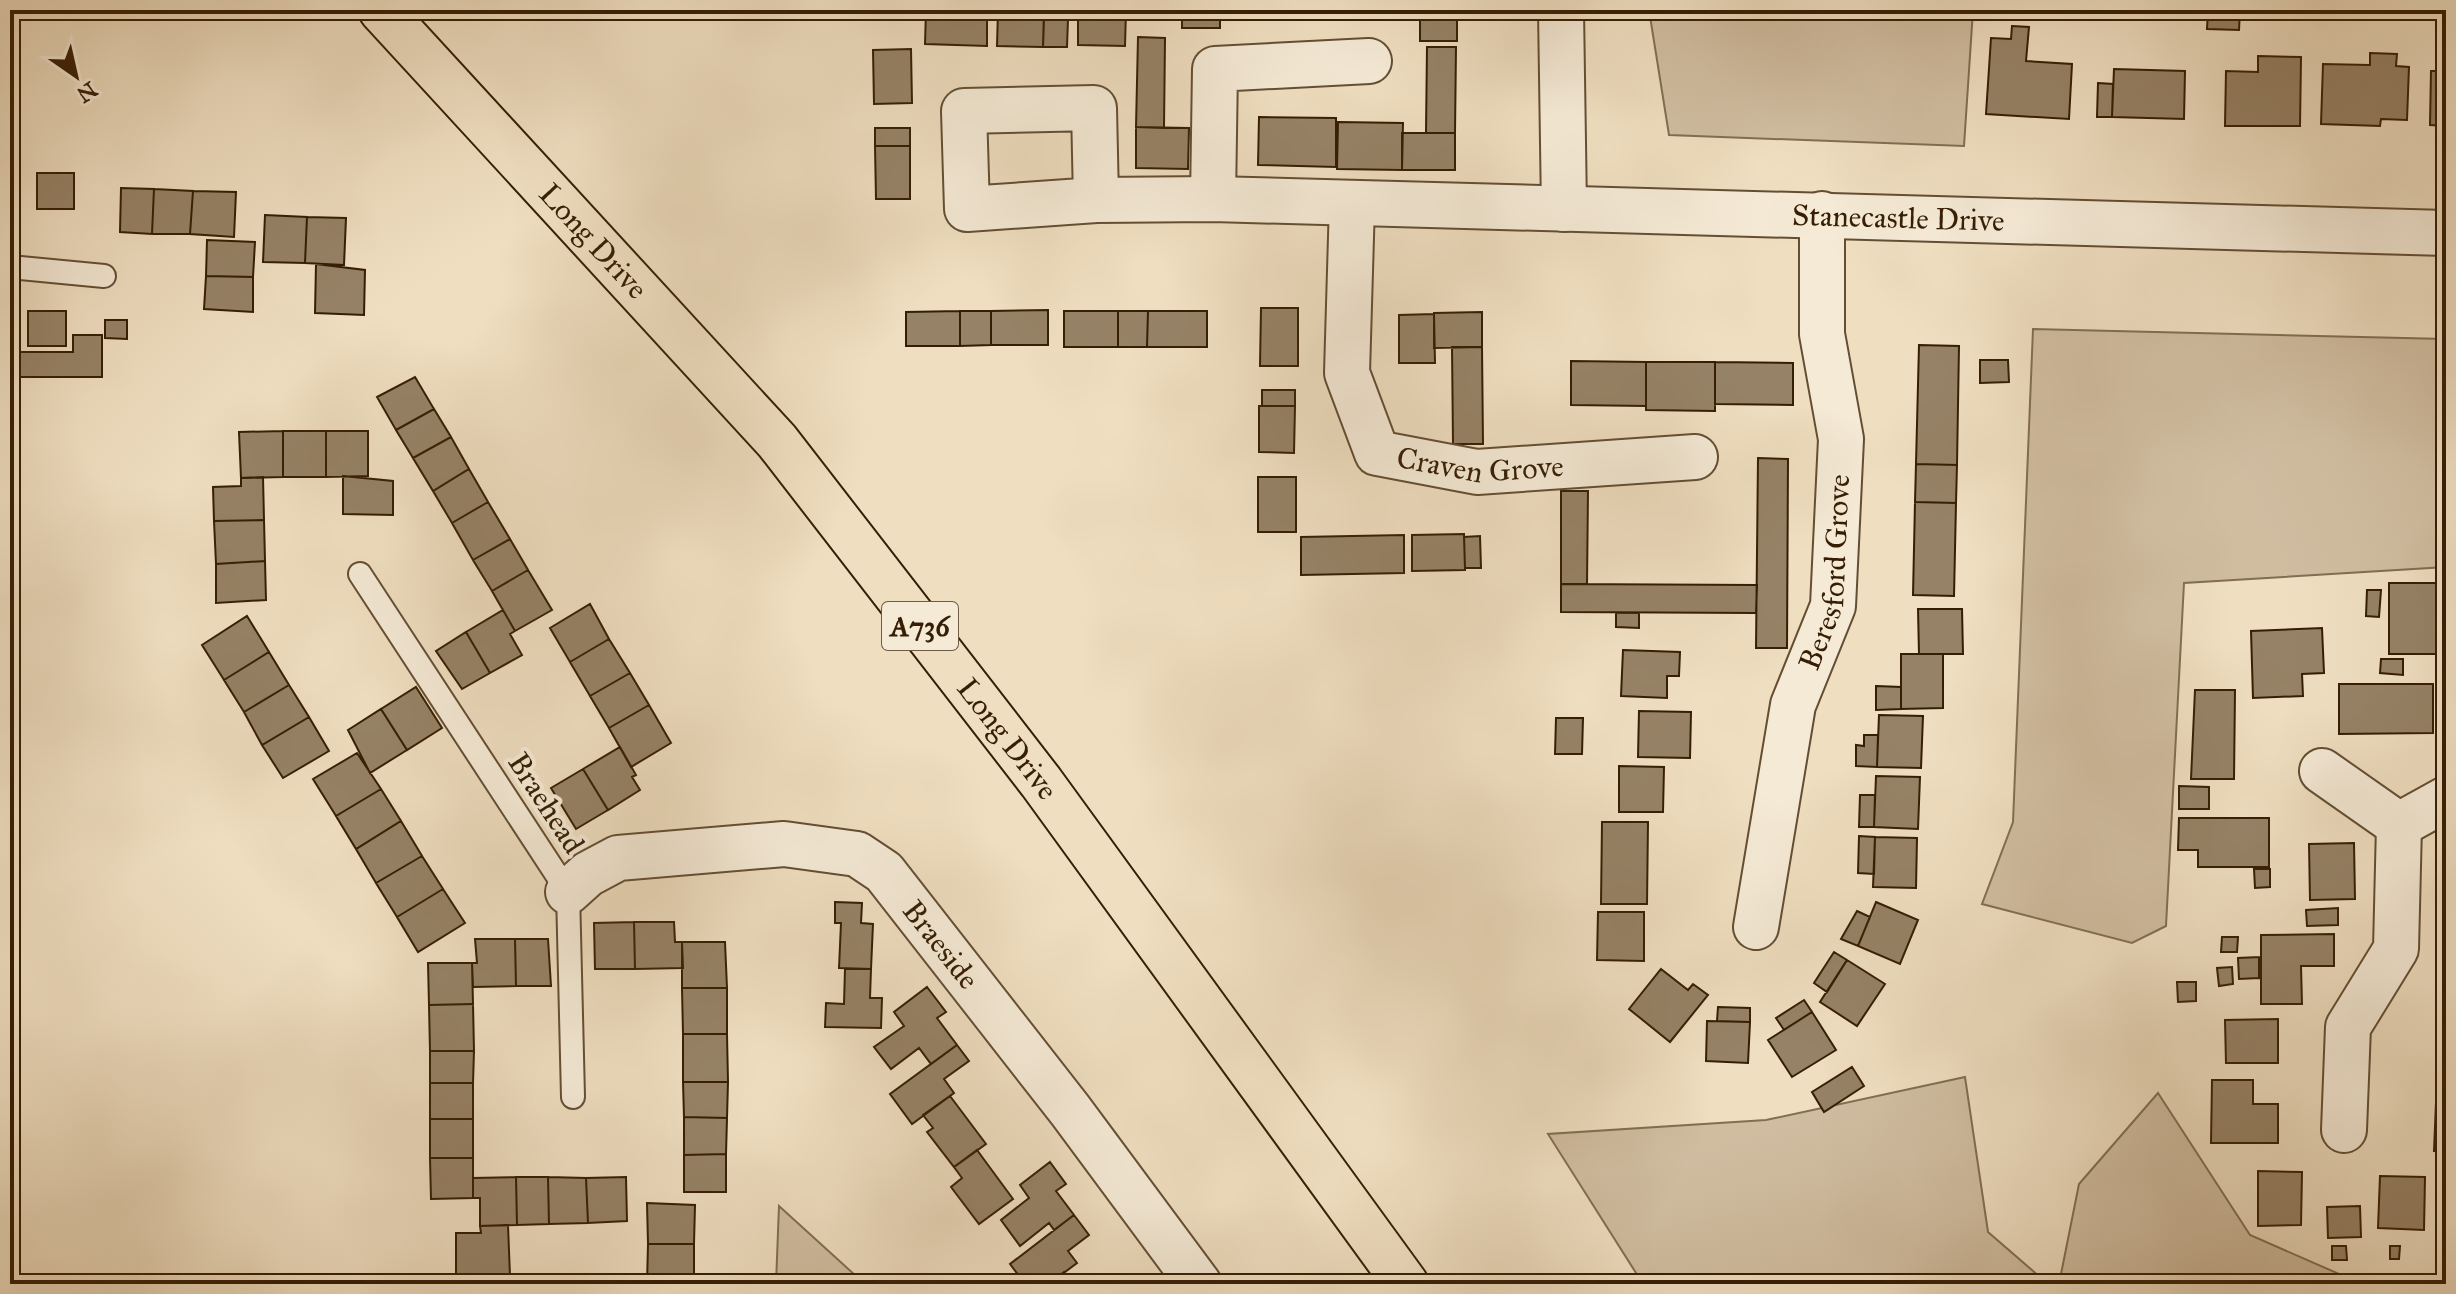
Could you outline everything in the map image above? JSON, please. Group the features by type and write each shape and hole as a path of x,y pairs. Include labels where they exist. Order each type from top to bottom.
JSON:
{"main road":[{"name":"Long Drive","path":"381,10 777,441 1041,782 1406,1284"}],"street":[{"path":"1561,10 1564,209"},
{"path":"1213,199 1215,69 1369,61"},
{"name":"Stanecastle Drive","path":"1096,200 1213,199 2446,233"},
{"name":"Craven Grove","path":"1352,203 1347,373 1377,453 1477,472 1695,457"},
{"name":"Beresford Grove","path":"1756,927 1793,705 1833,606 1841,439 1822,334 1822,214"},
{"path":"2322,771 2399,825"},
{"path":"2399,825 2446,799"},
{"path":"2344,1130 2348,1027 2396,949 2399,825"},
{"name":"Braeside","path":"568,892 588,874 618,858 784,844 857,854 884,872 1070,1110 1199,1284"}],"lane":[{"path":"10,267 104,276"},
{"name":"Braehead","path":"360,574 568,892 573,1097"}],"shaded area":[{"path":"1649,10 1973,10 1964,146 1669,135"},
{"path":"2033,329 2446,339 2446,567 2184,583 2166,926 2132,943 1982,904 2013,822"},
{"path":"1965,1077 1988,1232 2048,1284 1643,1284 1548,1134 1766,1120"},
{"path":"2158,1093 2250,1235 2362,1284 2059,1284 2079,1184"},
{"path":"779,1206 856,1276 848,1284 776,1284"}],"building":[{"path":"633,10 658,10 638,20"},
{"path":"926,10 987,10 987,46 925,44"},
{"path":"998,10 1044,10 1043,47 997,46"},
{"path":"1078,10 1126,10 1125,46 1078,45"},
{"path":"1182,10 1220,10 1220,28 1182,28"},
{"path":"1420,10 1457,10 1457,41 1420,41"},
{"path":"2208,10 2240,10 2239,30 2207,29"},
{"path":"1044,19 1068,19 1067,47 1043,47"},
{"path":"2012,26 2029,27 2026,61 2072,64 2069,119 1986,114 1991,38 2011,39"},
{"path":"1138,37 1165,38 1164,128 1136,127"},
{"path":"1427,47 1456,47 1455,133 1426,133"},
{"path":"911,49 912,103 874,104 873,50"},
{"path":"2370,53 2397,54 2396,66 2409,67 2407,120 2381,119 2380,126 2321,124 2323,64 2370,65"},
{"path":"2258,56 2301,57 2300,126 2225,126 2226,71 2258,72"},
{"path":"2114,69 2185,71 2184,119 2112,117"},
{"path":"2431,71 2446,71 2446,126 2430,125"},
{"path":"2098,83 2113,84 2112,117 2097,117"},
{"path":"1259,117 1336,118 1336,167 1258,165"},
{"path":"1338,122 1403,123 1402,170 1337,169"},
{"path":"1136,127 1189,128 1188,169 1136,168"},
{"path":"875,128 910,128 910,146 875,146"},
{"path":"1402,133 1455,133 1455,170 1402,170"},
{"path":"875,146 910,146 910,199 876,199"},
{"path":"37,173 74,173 74,209 37,209"},
{"path":"121,188 154,189 152,234 120,232"},
{"path":"154,189 193,191 190,234 152,234"},
{"path":"193,191 236,192 234,237 190,234"},
{"path":"265,215 307,217 305,263 263,262"},
{"path":"307,217 346,218 344,265 305,263"},
{"path":"207,240 255,242 253,277 206,276"},
{"path":"316,264 365,270 364,315 315,313"},
{"path":"206,276 253,277 253,312 204,309"},
{"path":"1261,308 1298,308 1298,366 1260,366"},
{"path":"1048,310 1048,345 991,345 991,311"},
{"path":"28,311 66,311 66,346 28,346"},
{"path":"960,311 991,311 991,345 960,346"},
{"path":"960,311 960,346 906,346 906,312"},
{"path":"1064,311 1118,311 1118,347 1064,347"},
{"path":"1118,311 1148,311 1147,347 1118,347"},
{"path":"1148,311 1207,311 1207,347 1147,347"},
{"path":"1482,312 1482,347 1434,348 1434,313"},
{"path":"1434,314 1435,363 1399,363 1399,315"},
{"path":"105,320 127,320 127,339 105,338"},
{"path":"73,335 102,335 102,377 11,377 11,352 73,352"},
{"path":"1919,345 1959,346 1957,465 1916,464"},
{"path":"1452,347 1482,347 1483,444 1453,444"},
{"path":"1980,360 2008,360 2009,382 1980,383"},
{"path":"1571,361 1646,362 1646,406 1571,405"},
{"path":"1646,362 1715,362 1715,411 1646,410"},
{"path":"1715,362 1793,363 1793,405 1715,404"},
{"path":"415,377 434,409 396,430 377,397"},
{"path":"1262,390 1295,390 1295,406 1262,406"},
{"path":"1259,406 1295,406 1294,453 1259,452"},
{"path":"434,409 451,437 413,458 396,430"},
{"path":"283,431 326,431 326,477 283,477"},
{"path":"283,431 283,477 241,478 239,432"},
{"path":"326,431 368,431 368,476 326,477"},
{"path":"451,437 469,469 433,491 413,458"},
{"path":"1758,458 1788,459 1787,648 1756,648"},
{"path":"1916,464 1957,465 1956,503 1915,502"},
{"path":"469,469 488,502 452,523 433,491"},
{"path":"343,476 393,481 393,515 343,514"},
{"path":"263,477 264,520 214,521 213,487 241,486 241,478"},
{"path":"1258,477 1296,477 1296,532 1258,532"},
{"path":"1561,491 1588,491 1587,584 1561,584"},
{"path":"488,502 510,539 473,560 452,523"},
{"path":"1915,502 1956,503 1954,596 1913,595"},
{"path":"264,520 265,561 216,564 214,521"},
{"path":"1464,534 1465,570 1412,571 1412,535"},
{"path":"1404,535 1404,573 1301,575 1301,537"},
{"path":"1480,536 1481,568 1465,568 1464,537"},
{"path":"510,539 528,570 492,591 473,560"},
{"path":"265,561 266,600 216,603 216,564"},
{"path":"528,570 552,610 515,631 492,591"},
{"path":"2389,583 2439,583 2439,654 2389,654"},
{"path":"1561,584 1757,585 1756,613 1561,612"},
{"path":"2367,590 2381,590 2379,617 2366,616"},
{"path":"590,604 609,639 570,662 550,628"},
{"path":"1918,609 1962,609 1963,654 1919,654"},
{"path":"503,610 515,631 510,634 522,655 490,673 466,632"},
{"path":"1616,613 1639,613 1639,628 1616,627"},
{"path":"247,616 269,652 224,680 202,645"},
{"path":"2322,628 2324,673 2302,674 2303,696 2253,698 2251,631"},
{"path":"466,632 490,673 462,689 436,651"},
{"path":"609,639 630,673 590,696 570,662"},
{"path":"1623,650 1680,652 1679,676 1667,676 1667,698 1621,696"},
{"path":"269,652 289,685 244,712 224,680"},
{"path":"1901,654 1943,654 1943,708 1901,709"},
{"path":"2381,659 2403,659 2403,675 2380,673"},
{"path":"630,673 649,705 609,728 590,696"},
{"path":"2339,684 2433,684 2433,733 2339,734"},
{"path":"289,685 309,717 262,745 244,712"},
{"path":"1876,686 1901,687 1901,709 1876,710"},
{"path":"416,687 442,728 407,750 381,709"},
{"path":"2195,690 2235,690 2234,779 2191,779"},
{"path":"649,705 671,743 631,767 609,728"},
{"path":"381,709 407,750 370,773 348,730"},
{"path":"1639,711 1691,712 1690,758 1638,757"},
{"path":"1879,715 1923,716 1921,768 1877,767"},
{"path":"309,717 329,751 283,778 262,745"},
{"path":"1556,718 1583,718 1582,754 1555,754"},
{"path":"1864,735 1878,735 1877,767 1856,766 1856,745 1864,746"},
{"path":"620,747 636,775 632,777 640,790 608,810 583,769"},
{"path":"357,753 381,789 336,816 313,779"},
{"path":"1619,766 1664,767 1663,812 1619,812"},
{"path":"583,769 608,810 576,829 551,788"},
{"path":"1876,776 1920,777 1918,829 1874,827"},
{"path":"2179,786 2209,787 2209,809 2179,809"},
{"path":"381,789 401,821 356,849 336,816"},
{"path":"1860,795 1875,795 1874,827 1859,827"},
{"path":"2179,818 2269,818 2269,867 2198,867 2198,850 2178,850"},
{"path":"401,821 422,856 376,883 356,849"},
{"path":"1602,822 1648,822 1647,904 1601,904"},
{"path":"1859,836 1875,837 1874,874 1858,873"},
{"path":"1875,837 1917,838 1916,888 1873,887"},
{"path":"2354,843 2355,899 2310,900 2309,844"},
{"path":"422,856 443,889 397,917 376,883"},
{"path":"2254,869 2270,869 2270,887 2255,888"},
{"path":"443,889 465,923 418,952 397,917"},
{"path":"835,902 862,903 861,923 873,924 871,969 839,968 841,923 835,923"},
{"path":"1876,902 1918,920 1900,964 1858,946"},
{"path":"2338,908 2338,925 2307,926 2306,910"},
{"path":"1857,911 1870,917 1858,946 1841,939"},
{"path":"1598,912 1644,912 1644,961 1597,960"},
{"path":"634,922 674,922 675,942 682,942 683,968 635,969"},
{"path":"634,922 635,969 595,969 594,923"},
{"path":"2334,934 2334,966 2301,966 2302,1004 2261,1004 2261,935"},
{"path":"2222,937 2238,937 2237,952 2221,952"},
{"path":"475,939 515,939 516,986 473,987 472,963 477,963"},
{"path":"515,939 548,939 551,986 516,986"},
{"path":"682,942 725,942 727,988 682,988"},
{"path":"1834,952 1847,960 1827,992 1814,983"},
{"path":"2259,957 2259,978 2239,979 2238,958"},
{"path":"1847,960 1885,984 1857,1026 1820,1002"},
{"path":"428,963 472,963 473,1004 429,1005"},
{"path":"2232,967 2233,984 2219,986 2217,968"},
{"path":"845,969 871,969 870,998 882,998 881,1028 825,1027 826,1003 844,1004"},
{"path":"1661,969 1688,990 1693,984 1708,995 1670,1042 1629,1009"},
{"path":"2177,982 2196,982 2196,1001 2178,1002"},
{"path":"927,987 946,1012 937,1018 957,1045 931,1064 919,1048 891,1069 874,1047 904,1026 894,1012"},
{"path":"682,988 727,988 727,1034 683,1034"},
{"path":"1804,1000 1812,1012 1784,1030 1776,1018"},
{"path":"473,1004 474,1051 430,1051 429,1005"},
{"path":"1718,1007 1750,1008 1750,1022 1717,1021"},
{"path":"1812,1012 1836,1050 1792,1077 1768,1040"},
{"path":"2278,1019 2278,1063 2226,1063 2225,1020"},
{"path":"1707,1021 1750,1022 1748,1063 1706,1061"},
{"path":"683,1034 727,1034 728,1082 683,1082"},
{"path":"957,1045 969,1061 944,1079 954,1093 912,1124 890,1094"},
{"path":"430,1051 474,1051 473,1083 430,1083"},
{"path":"1852,1067 1864,1086 1824,1112 1812,1092"},
{"path":"2212,1080 2253,1080 2253,1104 2278,1104 2278,1143 2211,1143"},
{"path":"683,1082 728,1082 727,1118 684,1117"},
{"path":"430,1083 473,1083 473,1119 430,1119"},
{"path":"950,1096 986,1144 954,1167 927,1132 933,1128 923,1115"},
{"path":"2436,1102 2446,1102 2446,1151 2434,1151"},
{"path":"684,1117 727,1118 726,1154 684,1155"},
{"path":"430,1119 473,1119 473,1158 430,1158"},
{"path":"977,1150 1013,1199 979,1224 951,1187 962,1178 954,1167"},
{"path":"726,1154 726,1192 684,1192 684,1155"},
{"path":"430,1158 473,1158 473,1198 431,1199"},
{"path":"1050,1162 1066,1184 1056,1191 1074,1215 1054,1230 1049,1223 1020,1246 1001,1220 1029,1198 1020,1185"},
{"path":"2258,1171 2302,1172 2301,1225 2258,1226"},
{"path":"2380,1176 2425,1177 2424,1230 2378,1228"},
{"path":"516,1177 517,1225 480,1226 480,1198 473,1198 473,1178"},
{"path":"516,1177 548,1177 549,1224 517,1225"},
{"path":"548,1177 586,1178 588,1223 549,1224"},
{"path":"626,1177 627,1221 588,1223 586,1178"},
{"path":"647,1203 695,1205 694,1244 648,1244"},
{"path":"2360,1206 2361,1237 2328,1238 2327,1207"},
{"path":"1074,1215 1089,1235 1068,1251 1077,1263 1049,1284 1025,1284 1010,1264"},
{"path":"508,1225 510,1276 456,1277 456,1233 481,1233 480,1226"},
{"path":"648,1244 694,1244 694,1284 647,1284"},
{"path":"2332,1246 2346,1246 2347,1260 2332,1260"},
{"path":"2390,1246 2400,1246 2399,1259 2390,1259"},
{"path":"1064,1272 1073,1284 1049,1284"},
{"path":"510,1276 510,1284 456,1284 456,1277"}]}
